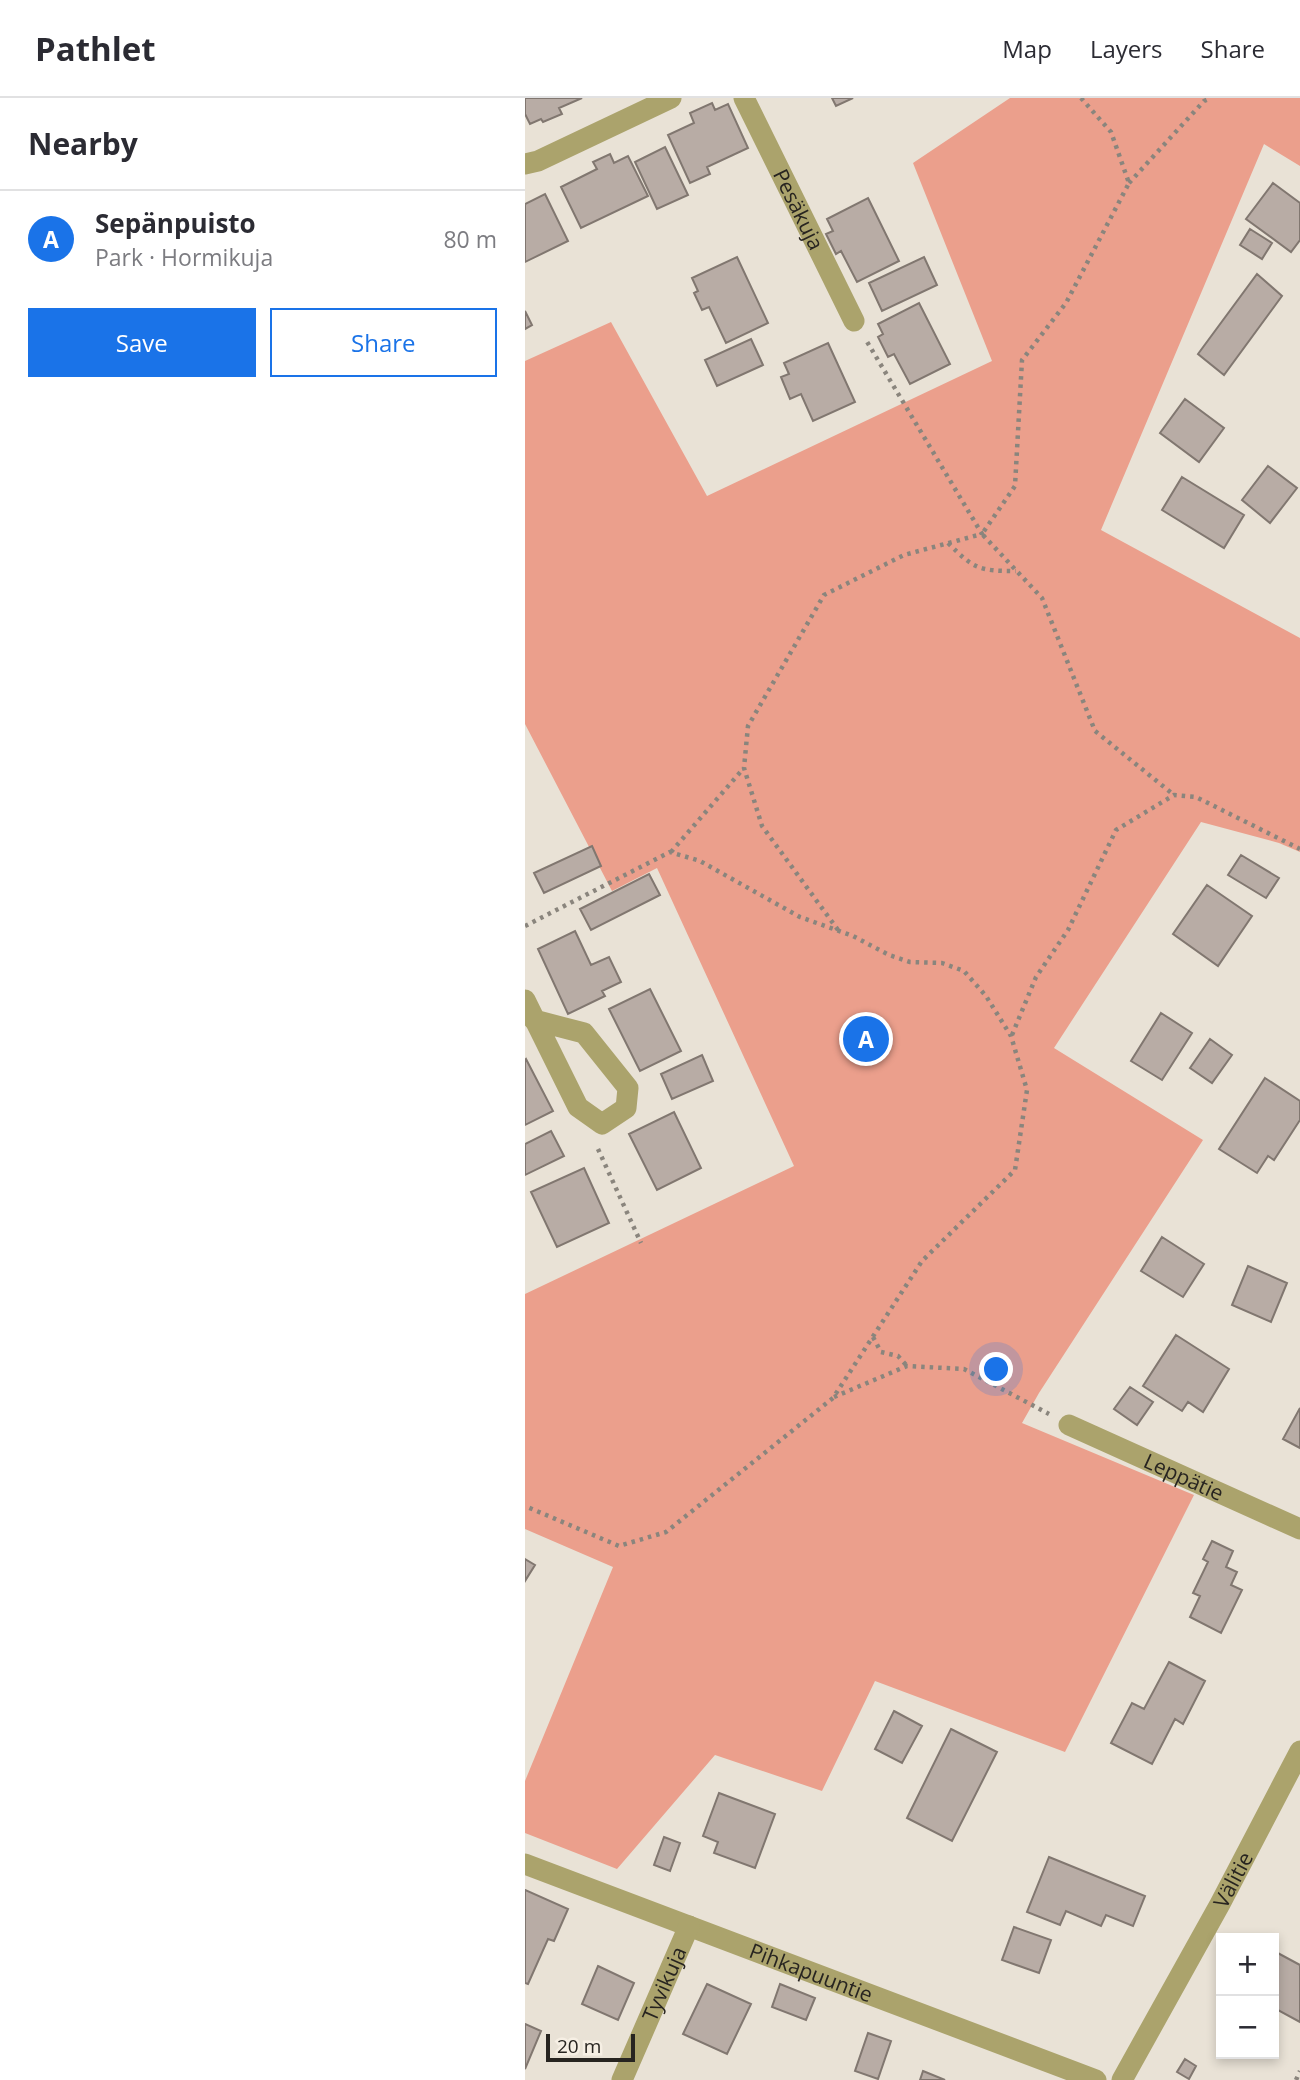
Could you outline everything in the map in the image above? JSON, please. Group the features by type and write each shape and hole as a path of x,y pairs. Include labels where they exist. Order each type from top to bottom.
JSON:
{"street":[{"path":"525,164 538,161 671,98"},
{"name":"Pesäkuja","path":"744,98 854,321"},
{"path":"525,1000 534,1020 578,1107 602,1124 626,1108 628,1088 584,1033 534,1020"},
{"name":"Leppätie","path":"1069,1425 1300,1529"},
{"name":"Välitie","path":"1122,2080 1220,1904 1278,1788 1300,1751"},
{"name":"Pihkapuuntie","path":"525,1864 1096,2080"},
{"name":"Tyvikuja","path":"622,2080 689,1926"}],"path":[{"path":"1081,98 1111,132 1129,183"},
{"path":"838,930 762,826 744,768 748,726 824,595 904,555 982,534 1015,486 1022,360 1066,303 1129,183 1203,101 1211,98"},
{"path":"854,321 982,534 1042,598 1095,731 1174,795 1196,797 1300,849"},
{"path":"948,543 964,559 980,569 1017,571"},
{"path":"525,926 670,852 744,768"},
{"path":"1011,1036 1037,976 1068,930 1115,830 1174,795"},
{"path":"670,852 700,861 800,917 853,936 889,955 910,962 942,963 964,971 986,996 1011,1036 1027,1090 1016,1170 922,1261 833,1398"},
{"path":"595,1144 641,1243"},
{"path":"873,1337 881,1352 898,1356 907,1366"},
{"path":"525,1506 619,1545 666,1532 833,1398 907,1366 964,1369 1069,1425"},
{"path":"1296,2080 1300,2071"}],"shaded area":[{"path":"1010,98 1300,98 1300,166 1264,144 1101,530 1300,638 1300,852 1279,843 1201,822 1054,1048 1203,1140 1022,1423 1194,1495 1065,1752 875,1681 822,1791 715,1755 617,1869 525,1833 525,1781 613,1567 525,1529 525,1294 794,1166 657,868 612,891 525,724 525,361 611,322 707,496 992,361 913,163"}],"building":[{"path":"525,98 582,98 559,108 562,114 530,124 525,114"},
{"path":"832,98 853,98 836,106"},
{"path":"712,103 715,110 728,104 748,148 707,167 710,174 690,183 668,135 694,123 690,113"},
{"path":"665,147 688,195 657,209 635,162"},
{"path":"610,154 614,163 628,156 648,196 581,228 561,187 597,169 593,162"},
{"path":"1273,183 1300,203 1300,240 1291,252 1246,219"},
{"path":"545,194 568,241 525,262 525,204"},
{"path":"868,198 899,261 857,282 841,251 836,254 826,234 833,231 827,219"},
{"path":"1250,229 1272,243 1262,259 1240,245"},
{"path":"737,257 768,323 726,343 709,307 702,310 694,293 698,291 692,278"},
{"path":"924,257 937,285 882,311 869,283"},
{"path":"1257,274 1282,296 1224,375 1198,354"},
{"path":"919,303 950,364 910,384 894,354 888,357 878,337 883,334 878,324"},
{"path":"525,311 532,325 525,329"},
{"path":"751,339 763,365 717,386 705,360"},
{"path":"828,343 855,402 813,421 801,394 790,399 781,377 789,374 784,363"},
{"path":"1185,399 1224,428 1199,462 1160,433"},
{"path":"1268,466 1297,488 1270,523 1242,500"},
{"path":"1182,477 1244,515 1224,548 1162,510"},
{"path":"592,846 601,866 544,893 534,873"},
{"path":"1241,855 1279,878 1266,898 1228,875"},
{"path":"649,874 660,895 591,930 580,909"},
{"path":"1207,885 1252,916 1218,966 1173,934"},
{"path":"575,931 591,965 609,957 621,982 602,991 605,996 568,1014 538,949"},
{"path":"650,989 681,1051 640,1071 609,1009"},
{"path":"1161,1013 1192,1033 1162,1080 1131,1061"},
{"path":"1210,1039 1232,1055 1212,1083 1190,1068"},
{"path":"702,1055 713,1081 672,1099 661,1074"},
{"path":"525,1060 553,1111 525,1125"},
{"path":"1265,1078 1300,1101 1300,1120 1274,1160 1268,1156 1257,1173 1219,1149"},
{"path":"674,1112 701,1168 657,1190 629,1134"},
{"path":"551,1131 564,1156 525,1175 525,1144"},
{"path":"584,1168 609,1223 557,1247 531,1192"},
{"path":"1162,1237 1204,1264 1183,1297 1141,1271"},
{"path":"1248,1266 1287,1283 1271,1322 1232,1305"},
{"path":"1176,1335 1229,1369 1203,1412 1188,1402 1182,1411 1143,1386"},
{"path":"1130,1387 1153,1402 1137,1425 1114,1409"},
{"path":"1300,1408 1300,1448 1283,1439"},
{"path":"1212,1541 1233,1551 1226,1567 1237,1572 1231,1585 1242,1590 1221,1633 1190,1617 1200,1596 1193,1593 1208,1562 1203,1559"},
{"path":"525,1559 535,1565 525,1581"},
{"path":"1169,1662 1205,1681 1183,1724 1175,1719 1152,1764 1111,1743 1132,1703 1144,1709"},
{"path":"894,1711 922,1726 902,1763 875,1749"},
{"path":"951,1729 997,1752 952,1841 907,1818"},
{"path":"719,1793 775,1814 755,1868 714,1853 718,1842 703,1836"},
{"path":"664,1837 680,1843 670,1871 654,1865"},
{"path":"1049,1857 1145,1896 1133,1926 1106,1915 1101,1926 1066,1911 1060,1925 1027,1912"},
{"path":"525,1890 568,1909 554,1941 548,1939 528,1984 525,1983"},
{"path":"1014,1927 1051,1940 1039,1973 1002,1960"},
{"path":"1279,1954 1300,1965 1300,2022 1279,2011"},
{"path":"598,1966 634,1983 618,2020 582,2004"},
{"path":"707,1984 751,2004 727,2054 683,2034"},
{"path":"780,1984 815,1998 806,2020 772,2007"},
{"path":"525,2024 541,2031 525,2069"},
{"path":"868,2033 891,2041 878,2079 855,2071"},
{"path":"1185,2059 1196,2066 1189,2079 1177,2072"},
{"path":"923,2071 945,2080 920,2080"}],"place":[{"name":"Sepänpuisto","path":"866,1039"}]}
